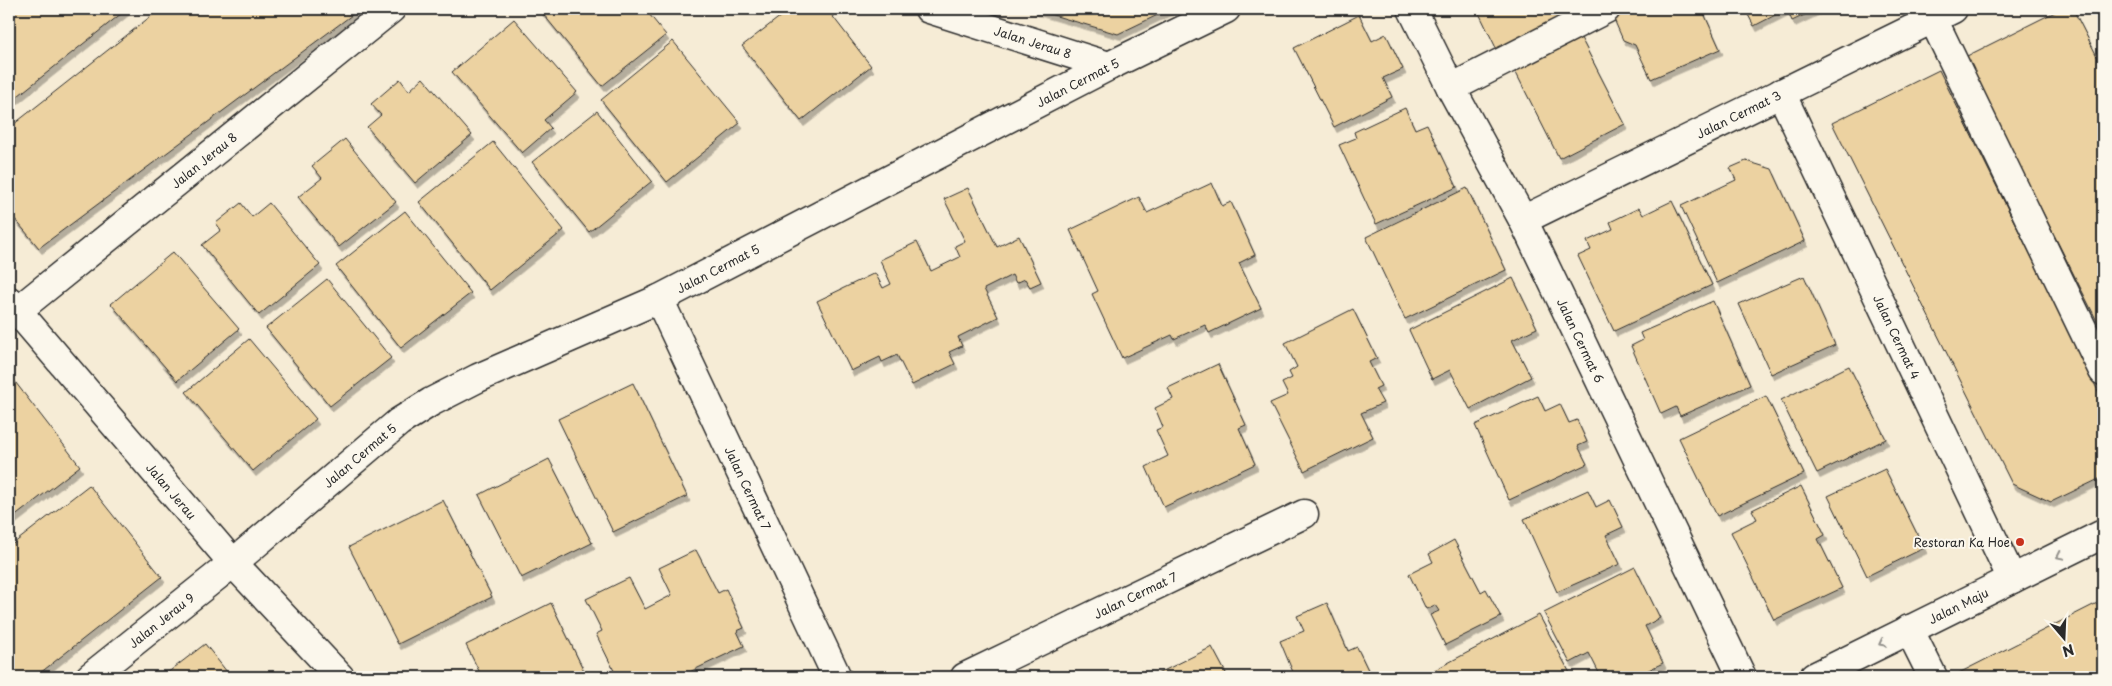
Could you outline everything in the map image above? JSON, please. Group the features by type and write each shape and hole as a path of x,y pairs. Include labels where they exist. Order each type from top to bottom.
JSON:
{"street":[{"name":"Jalan Jerau 8","path":"13,306 391,9"},
{"name":"Jalan Jerau 8","path":"929,9 1109,66"},
{"name":"Jalan Cermat 5","path":"233,563 399,422 431,402 478,378 659,299 1109,66 1226,9"},
{"name":"Jalan Cermat 6","path":"1412,9 1451,88 1523,220 1742,677"},
{"path":"1451,88 1606,9"},
{"path":"1943,14 2103,371"},
{"name":"Jalan Cermat 3","path":"1523,220 1943,14"},
{"name":"Jalan Cermat 4","path":"1781,93 2012,579"},
{"name":"Jalan Cermat 7","path":"659,299 838,677"},
{"name":"Jalan Jerau","path":"13,306 233,563 340,677"},
{"name":"Jalan Cermat 7","path":"965,677 1304,514"},
{"name":"Jalan Maju","path":"1814,677 2103,534"},
{"name":"Jalan Jerau 9","path":"90,677 233,563"},
{"path":"1909,629 1933,677"}],"building":[{"path":"9,9 127,9 9,103"},
{"path":"160,9 360,9 39,248 9,212 9,128"},
{"path":"539,9 645,9 666,35 602,86"},
{"path":"790,9 827,9 871,66 801,121 742,46"},
{"path":"1032,9 1170,9 1118,34"},
{"path":"1477,9 1577,9 1498,52"},
{"path":"1631,9 1702,9 1720,49 1651,79 1635,45 1623,40 1613,17"},
{"path":"1745,9 1787,9 1754,26"},
{"path":"1787,9 1817,9 1792,21"},
{"path":"2061,9 2073,9 2103,68 2103,333 1965,57"},
{"path":"1359,15 1372,41 1386,34 1403,69 1383,78 1392,97 1334,127 1294,48"},
{"path":"514,19 577,92 544,120 551,128 522,153 452,72"},
{"path":"1581,38 1625,124 1559,158 1515,71"},
{"path":"673,41 740,123 667,182 601,100"},
{"path":"1939,70 2103,401 2103,477 2051,502 2012,484 1832,123"},
{"path":"423,78 472,135 415,183 367,127 381,115 371,104 400,79 409,91"},
{"path":"1405,108 1415,129 1427,124 1457,187 1376,224 1339,145 1356,138 1354,132"},
{"path":"597,111 652,181 589,232 532,162"},
{"path":"345,139 396,202 339,247 298,197 322,178 312,166"},
{"path":"493,142 564,230 490,290 419,202"},
{"path":"1746,161 1772,169 1805,241 1717,283 1681,206 1736,180 1730,168"},
{"path":"1212,183 1222,206 1231,202 1255,255 1239,263 1261,308 1209,333 1205,325 1174,339 1172,335 1122,358 1092,294 1098,291 1070,230 1139,197 1147,213"},
{"path":"968,188 997,247 1019,236 1041,282 1030,287 1025,279 1016,283 1012,275 984,289 998,317 958,337 962,346 949,352 955,364 912,385 897,355 882,362 880,357 851,371 817,301 875,273 883,288 891,284 880,260 917,242 931,271 960,257 955,246 965,241 944,199"},
{"path":"1467,188 1506,270 1405,319 1366,237"},
{"path":"1672,201 1712,285 1614,331 1578,256 1591,250 1587,241 1613,229 1610,222 1639,208 1643,215"},
{"path":"241,203 252,217 269,203 320,265 259,315 202,245 221,230 216,223"},
{"path":"405,211 471,293 401,348 336,266"},
{"path":"173,252 239,329 177,381 111,304"},
{"path":"1804,276 1835,345 1771,374 1739,304"},
{"path":"1513,278 1537,328 1512,340 1531,377 1470,409 1450,370 1432,379 1409,330"},
{"path":"327,279 391,358 330,406 266,328"},
{"path":"1713,301 1750,385 1680,416 1676,407 1661,414 1631,346 1643,340 1640,333"},
{"path":"1353,309 1377,358 1369,362 1381,386 1375,389 1383,403 1361,413 1373,437 1304,471 1270,403 1288,395 1282,383 1292,378 1289,372 1297,367 1285,343"},
{"path":"249,339 316,419 253,471 186,392"},
{"path":"1218,364 1246,425 1239,428 1255,464 1164,507 1146,467 1168,456 1156,430 1163,427 1155,408 1173,399 1168,388"},
{"path":"1849,366 1886,439 1817,473 1781,400"},
{"path":"9,374 80,466 9,521"},
{"path":"633,383 687,496 613,532 558,419"},
{"path":"1538,396 1545,411 1560,404 1569,423 1577,420 1587,442 1578,446 1587,464 1509,500 1475,425"},
{"path":"1766,396 1804,474 1717,516 1679,438"},
{"path":"549,459 592,543 521,578 479,495"},
{"path":"1885,469 1924,548 1867,576 1828,496"},
{"path":"89,485 162,577 35,677 9,677 9,547"},
{"path":"1801,486 1825,535 1818,539 1842,588 1774,620 1731,532 1757,519 1752,510"},
{"path":"1588,490 1596,507 1610,500 1623,527 1606,535 1620,564 1557,592 1524,519"},
{"path":"443,500 492,597 398,644 349,547"},
{"path":"1454,540 1481,592 1486,589 1501,617 1445,645 1430,615 1439,611 1435,605 1426,609 1409,574 1433,562 1429,554"},
{"path":"696,550 718,593 726,589 744,628 737,631 744,646 679,677 617,677 596,634 602,631 586,599 629,578 645,609 672,595 659,568"},
{"path":"1635,567 1660,618 1645,626 1663,663 1634,677 1601,677 1589,653 1570,663 1544,613"},
{"path":"2103,600 2103,677 1959,677 1957,674"},
{"path":"551,603 587,677 482,677 466,645"},
{"path":"1327,603 1348,651 1357,647 1369,672 1361,677 1295,677 1280,641 1304,631 1297,616"},
{"path":"1539,615 1572,677 1423,676"},
{"path":"205,644 231,677 162,677"},
{"path":"1212,647 1228,677 1151,677"}],"place":[{"name":"Restoran Ka Hoe","path":"2020,542"}]}
